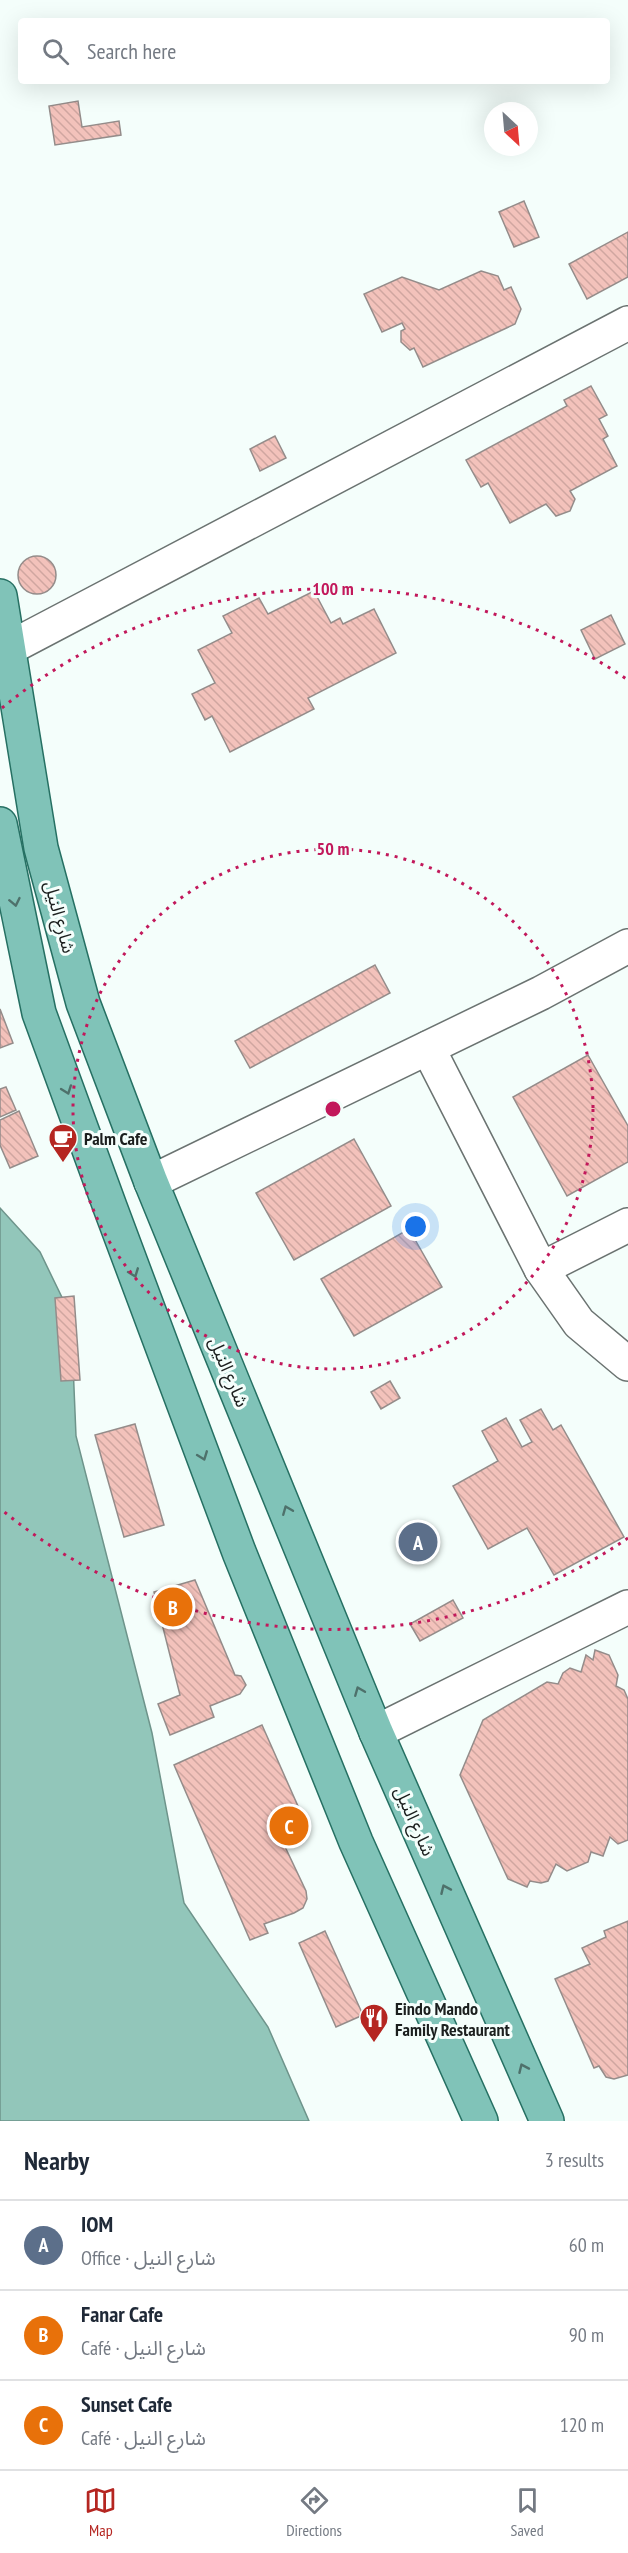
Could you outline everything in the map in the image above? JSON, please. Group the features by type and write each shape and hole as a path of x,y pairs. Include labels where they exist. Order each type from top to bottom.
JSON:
{"main road":[{"name":"شارع النيل","path":"0,596 3,652 41,848 83,1003 151,1182 376,1732 547,2121"},
{"path":"0,824 39,1013 110,1207 239,1552 356,1842 481,2121"}],"street":[{"path":"3,652 628,323"},
{"path":"151,1182 541,993 628,946"},
{"path":"428,1048 541,1269 579,1323 628,1364"},
{"path":"541,1269 628,1225"},
{"path":"376,1732 628,1607"}],"shaded area":[{"path":"0,1208 40,1252 71,1316 76,1436 152,1733 184,1903 268,2027 309,2121 0,2121"}],"building":[{"path":"78,101 82,127 119,121 121,135 55,145 49,106"},
{"path":"524,201 539,237 514,247 499,212"},
{"path":"628,232 628,277 587,299 569,264"},
{"path":"481,271 498,276 504,290 511,287 521,309 515,324 423,367 414,348 410,350 401,342 401,331 405,329 402,323 382,332 364,294 402,277 439,290"},
{"path":"591,386 607,415 599,419 608,436 603,439 617,466 570,491 575,499 570,511 556,516 546,504 510,523 488,483 481,487 466,460 567,406 564,400"},
{"path":"275,436 286,458 260,471 250,449"},
{"path":"37,556 44,557 50,562 55,568 55,582 50,588 44,593 37,594 30,593 24,588 19,582 18,575 19,568 24,562 30,557"},
{"path":"314,591 331,623 340,618 343,624 374,609 396,653 308,698 314,709 230,752 212,716 205,720 192,694 215,683 198,650 232,633 223,616 259,598 268,614"},
{"path":"611,615 625,644 595,659 581,630"},
{"path":"375,965 390,993 250,1068 235,1041"},
{"path":"0,1009 13,1043 0,1048"},
{"path":"588,1055 628,1126 628,1162 567,1196 513,1097"},
{"path":"6,1087 16,1110 0,1117 0,1089"},
{"path":"19,1111 38,1156 10,1168 0,1145 0,1120"},
{"path":"354,1139 391,1206 294,1260 256,1193"},
{"path":"409,1229 442,1287 354,1336 321,1279"},
{"path":"74,1296 80,1380 61,1381 55,1298"},
{"path":"390,1381 400,1398 381,1409 371,1392"},
{"path":"541,1409 553,1430 561,1425 624,1537 554,1575 527,1528 488,1549 453,1486 498,1461 482,1431 506,1418 522,1447 532,1442 520,1420"},
{"path":"135,1424 164,1525 124,1537 95,1435"},
{"path":"195,1580 235,1675 241,1676 246,1685 240,1694 210,1706 214,1717 170,1735 158,1704 180,1695 154,1592"},
{"path":"453,1600 463,1618 420,1641 410,1624"},
{"path":"595,1650 609,1655 618,1675 616,1686 624,1690 628,1699 628,1840 618,1844 610,1837 603,1856 591,1852 588,1862 567,1871 556,1864 548,1881 541,1883 530,1881 527,1887 508,1879 460,1775 483,1720 547,1682 558,1684 563,1673 570,1668 581,1672 586,1655 593,1660"},
{"path":"262,1725 305,1822 279,1834 306,1891 307,1899 303,1908 264,1924 268,1933 250,1940 174,1765"},
{"path":"628,1921 628,2075 614,2079 606,2077 599,2066 594,2068 555,1979 590,1964 582,1948 606,1937 604,1931"},
{"path":"325,1931 363,2015 336,2027 299,1943"}],"place":[{"name":"Palm Cafe","path":"63,1164"},
{"name":"IOM","path":"418,1542"},
{"name":"Fanar Cafe","path":"173,1607"},
{"name":"Sunset Cafe","path":"289,1826"},
{"name":"Eindo Mando Family Restaurant","path":"374,2044"}]}
